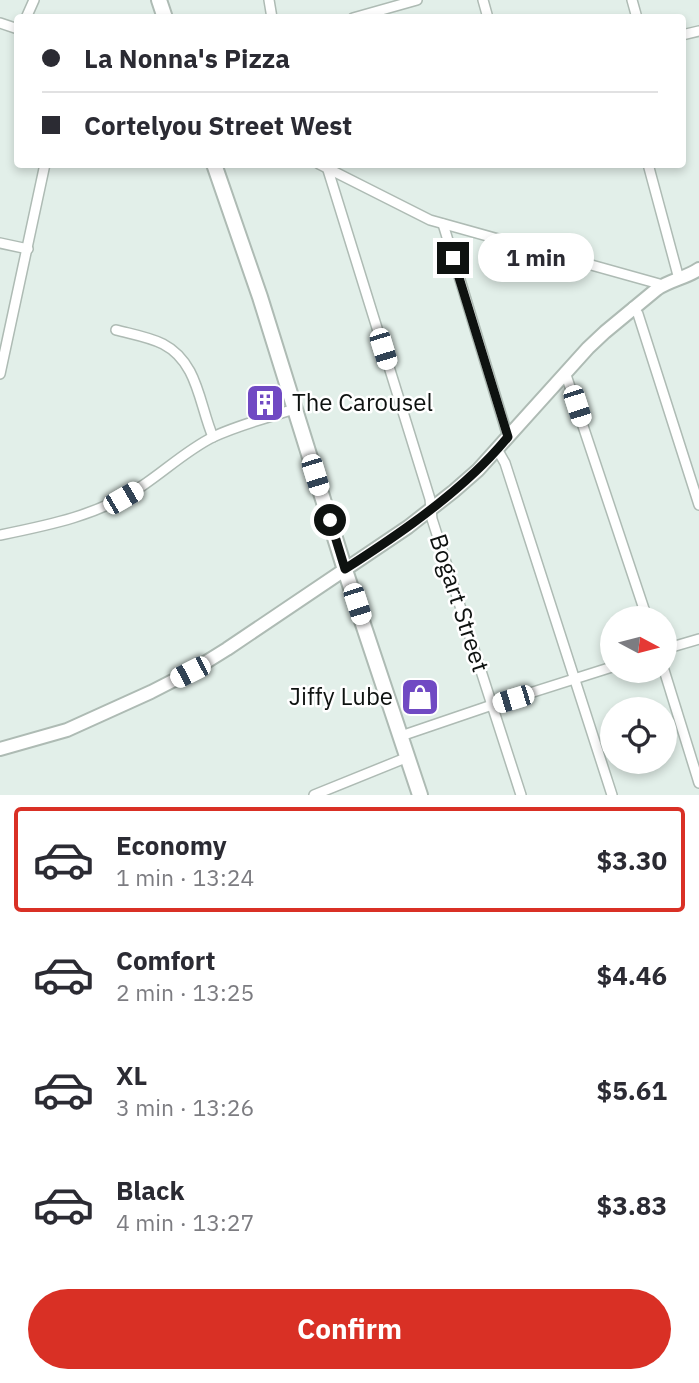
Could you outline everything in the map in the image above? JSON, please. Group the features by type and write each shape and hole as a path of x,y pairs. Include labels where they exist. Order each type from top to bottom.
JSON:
{"main road":[{"path":"215,168 420,795"}],"street":[{"path":"367,14 418,0"},
{"path":"0,374 44,168"},
{"name":"Bogart Street","path":"323,168 430,499 432,519 521,795"},
{"path":"325,168 417,215 443,225 663,285"},
{"path":"0,749 67,730 190,672 408,527 478,470 565,372 605,332 663,285 692,276 650,168"},
{"path":"443,225 508,437"},
{"path":"0,243 28,249"},
{"path":"634,307 699,505"},
{"path":"116,330 161,343 179,356 195,380 214,437"},
{"path":"565,372 643,606"},
{"path":"0,535 52,525 96,510 142,487 192,449 214,437 294,409"},
{"path":"497,449 505,463 612,795"},
{"path":"677,645 699,639"},
{"path":"401,736 600,671"},
{"path":"668,683 699,783"},
{"path":"314,795 408,757"}],"place":[{"name":"The Carousel","path":"265,403"},
{"name":"Jiffy Lube","path":"420,697"}],"route":[{"path":"330,520 345,569 408,527 454,491 478,470 508,437 453,258"}]}
